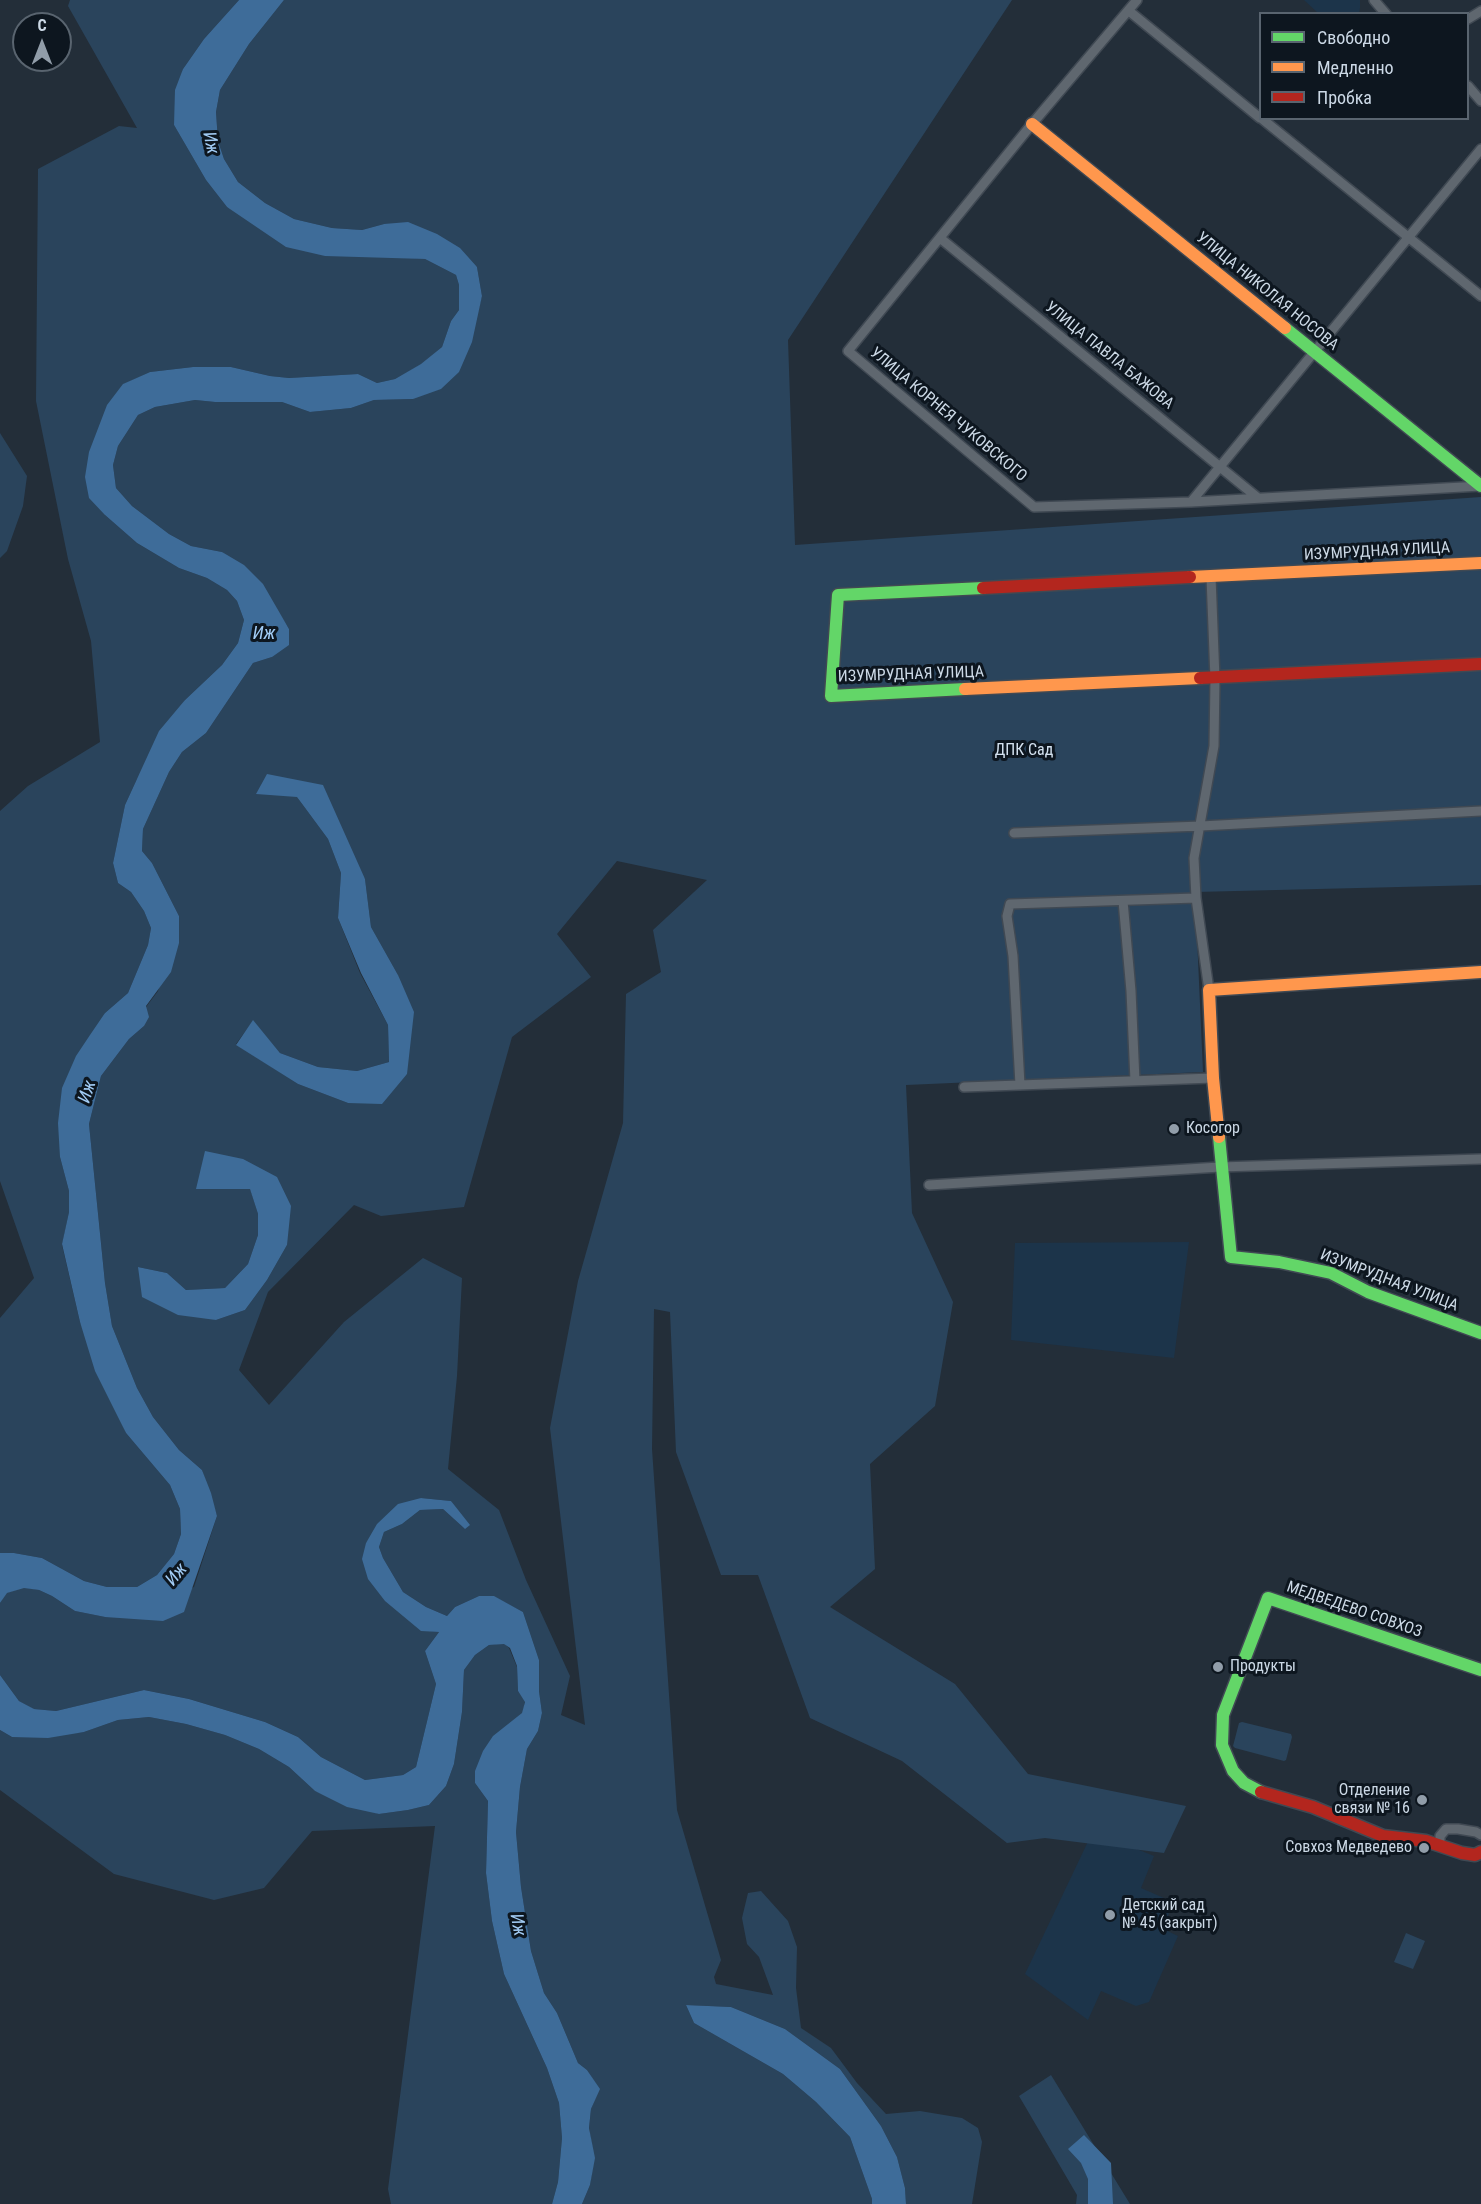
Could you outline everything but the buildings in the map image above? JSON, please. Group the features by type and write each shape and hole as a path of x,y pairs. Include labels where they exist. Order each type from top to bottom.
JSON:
{"street":[{"name":"УЛИЦА КОРНЕЯ ЧУКОВСКОГО","path":"1137,0 1032,124 848,351 1034,507 1191,502 1481,486"},
{"path":"1374,0 1384,12"},
{"path":"1129,11 1259,116"},
{"path":"1469,88 1481,101"},
{"path":"1263,120 1481,296"},
{"name":"УЛИЦА НИКОЛАЯ НОСОВА","path":"1032,124 1481,486"},
{"path":"1191,502 1481,149"},
{"name":"УЛИЦА ПАВЛА БАЖОВА","path":"940,238 1258,498"},
{"name":"ИЗУМРУДНАЯ УЛИЦА","path":"1481,563 838,595 831,696 1215,679 1481,664"},
{"path":"1211,577 1215,679 1214,746 1194,858 1196,898 1209,990 1481,972"},
{"path":"1014,833 1201,826 1481,811"},
{"path":"1020,1085 1013,956 1007,916 1010,904 1196,898"},
{"path":"1123,901 1131,991 1135,1081"},
{"name":"ИЗУМРУДНАЯ УЛИЦА","path":"1209,990 1220,1167 1231,1257 1279,1262 1331,1273 1368,1292 1481,1333"},
{"path":"964,1087 1213,1078"},
{"path":"929,1185 1220,1167 1481,1159"},
{"name":"МЕДВЕДЕВО СОВХОЗ","path":"1481,1670 1268,1598 1223,1715 1222,1745 1233,1771 1244,1783 1262,1792 1313,1808 1383,1836 1426,1841 1475,1855 1481,1852"},
{"path":"1440,1846 1440,1836 1446,1829 1476,1832 1481,1835"}],"shaded area":[{"path":"1304,0 1360,0 1359,12 1317,12"},
{"path":"1189,1242 1174,1358 1011,1340 1015,1243"},
{"name":"Детский сад № 45 (закрыт)","path":"1093,1831 1154,1856 1141,1888 1173,1902 1163,1929 1178,1936 1149,2002 1136,2006 1101,1991 1088,2020 1025,1974"}],"green space":[{"path":"70,0 239,0 204,39 183,69 174,125 206,180 227,207 390,256 425,259 456,275 459,285 459,310 451,321 442,347 422,364 395,379 377,383 358,374 289,378 231,367 193,367 150,372 124,384 105,515 137,543 179,568 207,578 227,590 237,601 244,620 238,643 222,665 185,700 137,779 125,805 113,863 118,883 131,892 144,911 151,928 148,945 128,993 105,1013 60,1157 69,1191 69,1212 62,1245 80,1322 126,1433 170,1485 180,1509 181,1534 174,1554 157,1575 137,1587 107,1587 84,1581 42,1558 0,1553 0,1318 34,1278 0,1181 0,811 28,786 100,742 91,641 68,559 36,401 38,169 119,126 137,128 68,6"},
{"name":"ДПК Сад","path":"284,0 1012,0 788,340 795,545 1481,497 1481,885 1195,892 1203,1072 906,1085 912,1213 953,1302 935,1406 870,1464 875,1569 830,1607 955,1684 1028,1774 1186,1806 1164,1853 1045,1838 1007,1843 902,1761 810,1718 758,1575 721,1575 676,1452 670,1312 654,1309 652,1449 677,1810 721,1960 714,1977 716,1984 773,1995 759,1957 747,1944 742,1918 748,1893 761,1891 788,1921 797,1947 796,1988 801,2028 831,2048 857,2083 886,2114 920,2111 962,2118 978,2128 982,2142 972,2204 906,2204 905,2188 897,2157 881,2126 840,2069 785,2029 731,2007 686,2005 694,2023 783,2074 816,2102 850,2137 872,2204 582,2204 590,2185 594,2158 589,2128 591,2109 599,2089 587,2070 578,2063 557,2013 544,1993 531,1951 521,1887 516,1832 520,1787 527,1749 538,1731 542,1713 539,1660 523,1612 493,1596 479,1596 455,1607 447,1616 426,1607 403,1592 379,1547 384,1532 402,1524 420,1510 443,1509 465,1529 451,1501 421,1498 366,1543 409,1620 421,1630 439,1632 425,1651 436,1684 416,1767 403,1775 365,1780 321,1757 298,1737 265,1722 189,1699 144,1690 56,1711 33,1709 19,1701 0,1675 0,1603 6,1593 24,1587 39,1590 75,1611 105,1617 126,1617 194,1587 217,1516 202,1470 179,1450 153,1417 137,1388 112,1326 105,1283 89,1124 101,1076 129,1039 144,1026 146,1007 158,991 179,916 152,863 142,851 143,829 169,772 182,752 206,733 253,663 272,657 289,629 279,613 222,552 191,546 169,534 132,506 116,488 113,465 118,446 138,415 155,407 195,400 282,402 310,412 351,408 374,400 413,399 478,311 482,296 477,267 384,224 362,230 332,228 294,219 265,203 238,182 224,159 218,141 216,112 220,90 249,44","holes":["297,797 365,879 371,927 398,975 407,1074 348,1103 298,1084 236,1044 253,1021 280,1053 318,1067 357,1071 389,1062 388,1025 360,973 338,918 341,873 328,839","617,861 707,880 653,930 661,972 626,994 623,1123 578,1281 550,1428 585,1725 561,1715 570,1676 526,1580 499,1510 448,1469 457,1376 462,1278 423,1258 344,1322 269,1405 239,1370 268,1292 354,1205 381,1216 464,1207 512,1037 591,977 557,934","250,1188 287,1245 267,1280 245,1310 216,1320 138,1267 167,1273 186,1290 225,1288 248,1264 258,1235 258,1214"]},
{"path":"0,433 27,476 23,506 7,551 0,558"},
{"path":"504,1643 509,1648 517,1667 518,1691 525,1701 523,1713 509,1725 475,1783 488,1801 486,1873 492,1921 504,1974 547,2068 559,2103 562,2138 558,2182 552,2204 391,2204 388,2189 435,1826 312,1831 264,1888 214,1900 114,1874 0,1790 0,1730 12,1737 84,1732 118,1720 149,1717 186,1724 225,1735 259,1749 289,1767 315,1791 379,1814 408,1810 429,1805 446,1786 454,1764 462,1712 464,1670 475,1655 489,1645"},
{"path":"1239,1723 1291,1734 1286,1760 1235,1748 1233,1746"},
{"path":"1406,1933 1425,1941 1413,1969 1394,1962"},
{"path":"1051,2075 1130,2204 1076,2204 1077,2195 1019,2096"}],"water":[{"name":"Иж","path":"239,0 284,0 249,44 220,90 216,112 218,141 224,159 238,182 265,203 294,219 332,228 362,230 384,224 408,222 437,234 460,248 477,267 482,296 472,342 459,372 441,389 413,399 374,400 351,408 310,412 282,402 195,400 155,407 138,415 118,446 113,465 116,488 132,506 169,534 191,546 222,552 244,565 263,584 289,629 289,645 272,657 253,663 206,733 182,752 169,772 143,829 142,851 152,863 179,916 179,943 171,972 146,1006 149,1017 144,1026 129,1039 101,1076 89,1124 105,1283 112,1326 137,1388 153,1417 179,1450 202,1470 217,1516 184,1612 163,1621 105,1617 75,1611 39,1590 24,1588 7,1593 0,1603 0,1553 42,1558 84,1581 107,1587 137,1587 157,1575 174,1554 181,1534 180,1509 170,1485 126,1433 95,1371 80,1322 62,1244 69,1212 69,1191 60,1157 58,1123 62,1088 76,1056 105,1013 128,993 148,945 151,928 144,911 131,892 118,883 113,863 125,805 159,731 185,700 222,665 238,643 244,620 237,601 227,590 207,578 179,568 137,543 89,498 85,477 89,452 107,405 123,384 150,372 193,367 231,367 289,378 358,374 377,383 395,379 421,364 442,347 451,321 459,310 459,285 456,275 425,259 325,256 286,247 227,207 206,180 174,125 175,90 183,69 204,39"},
{"path":"267,774 323,785 365,879 371,927 398,975 414,1012 407,1074 382,1104 348,1103 298,1084 236,1045 253,1020 280,1053 318,1067 357,1071 389,1062 388,1025 361,973 338,918 341,873 328,839 297,797 256,794"},
{"path":"205,1151 243,1159 277,1177 291,1206 287,1245 267,1280 245,1310 216,1320 178,1315 142,1297 138,1267 167,1273 186,1290 225,1288 248,1264 258,1235 258,1214 250,1189 196,1189"},
{"name":"Иж","path":"421,1498 451,1501 470,1525 465,1529 443,1509 420,1510 402,1524 384,1532 379,1547 403,1592 426,1607 447,1616 455,1607 479,1596 494,1596 523,1612 539,1660 542,1713 538,1731 527,1749 520,1787 516,1832 521,1887 531,1951 544,1993 557,2013 578,2063 587,2070 600,2089 591,2109 589,2128 595,2158 590,2185 582,2204 552,2204 558,2182 562,2138 559,2103 547,2068 504,1974 492,1921 486,1873 488,1801 475,1783 475,1771 483,1751 493,1736 522,1713 525,1702 518,1691 517,1666 510,1648 504,1644 489,1645 475,1655 464,1670 462,1712 454,1764 446,1786 429,1805 408,1810 379,1814 347,1807 315,1791 289,1767 259,1749 225,1735 186,1724 149,1717 118,1720 84,1732 48,1738 12,1737 0,1730 0,1675 19,1701 34,1709 56,1711 144,1690 189,1699 265,1722 298,1737 321,1757 365,1780 403,1775 416,1767 436,1684 425,1651 439,1632 421,1631 385,1601 368,1579 362,1559 366,1543 377,1524 398,1504"},
{"path":"686,2005 731,2007 785,2029 840,2069 881,2126 897,2157 905,2188 906,2204 872,2204 850,2137 816,2102 783,2074 694,2023"},
{"path":"1084,2135 1111,2163 1113,2204 1088,2204 1088,2179 1081,2163 1068,2149"}],"traffic: fast":[{"path":"1285,328 1481,486"},
{"path":"965,689 831,696 838,595 983,588"},
{"path":"1219,1137 1231,1257 1279,1262 1331,1273 1368,1292 1481,1333"},
{"path":"1261,1792 1244,1783 1233,1771 1222,1745 1223,1715 1268,1598 1481,1670"}],"traffic: slow":[{"path":"1032,124 1285,328"},
{"path":"1190,577 1481,563"},
{"path":"965,689 1200,678"},
{"path":"1219,1137 1213,1078 1209,990 1481,972"}],"traffic: jam":[{"path":"983,588 1190,577"},
{"path":"1200,678 1481,664"},
{"path":"1261,1792 1313,1807 1383,1836 1426,1841 1462,1853 1475,1855 1481,1852"}],"place":[{"name":"Косогор","path":"1174,1129"},
{"name":"Продукты","path":"1218,1667"},
{"name":"Отделение связи № 16","path":"1422,1800"},
{"name":"Совхоз Медведево","path":"1424,1848"},
{"name":"Детский сад № 45 (закрыт)","path":"1110,1915"}]}
